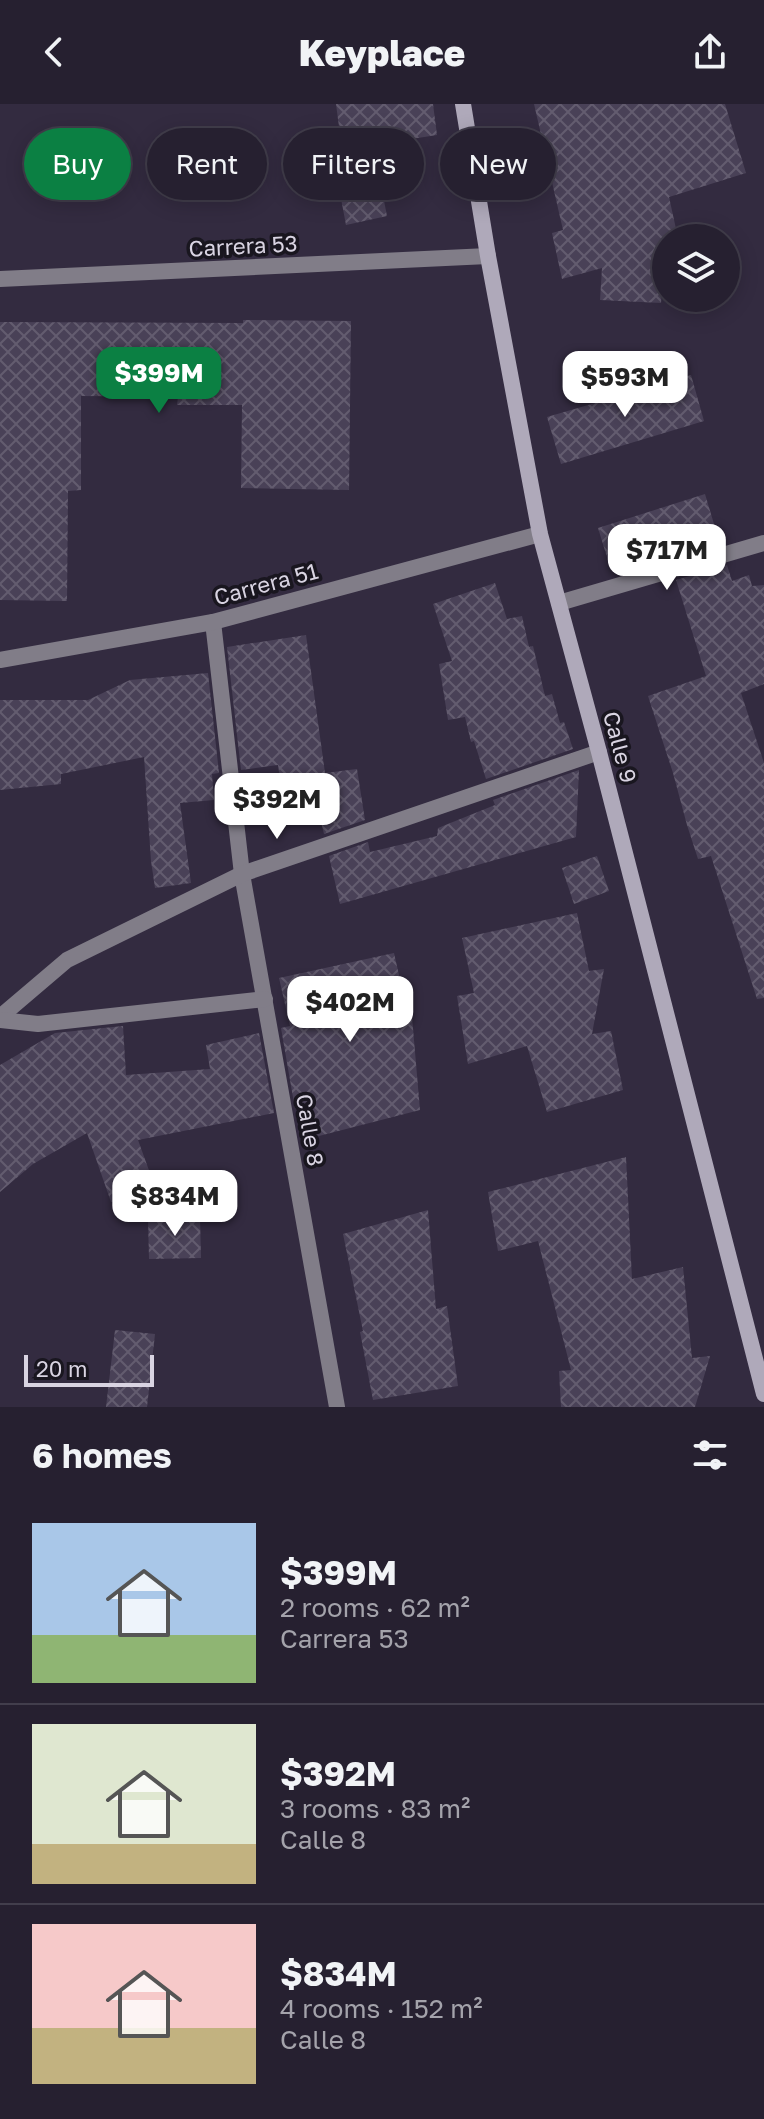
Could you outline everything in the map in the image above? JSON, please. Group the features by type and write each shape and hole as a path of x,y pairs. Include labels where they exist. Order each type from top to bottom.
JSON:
{"street":[{"name":"Calle 9","path":"463,104 540,534 764,1394"},
{"name":"Carrera 53","path":"0,279 488,256"},
{"name":"Carrera 51","path":"0,660 213,622 540,534"},
{"path":"559,603 764,543"},
{"name":"Calle 8","path":"213,622 242,874 337,1407"},
{"path":"0,1018 67,960 242,874 599,752"},
{"path":"0,1018 38,1024 265,999"}],"building":[{"path":"336,104 433,104 437,135 424,137 424,128 339,128"},
{"path":"534,104 725,104 746,173 669,197 675,224 652,224 652,303 600,300 602,268 562,279 552,233 563,230 556,200 556,128 540,128"},
{"path":"341,200 384,200 387,216 346,225"},
{"path":"243,320 351,321 349,490 241,488 242,405 177,405 178,397 81,396 81,490 68,491 67,601 0,600 0,322 243,323"},
{"path":"691,375 704,421 561,464 547,417"},
{"path":"705,494 720,544 669,559 666,549 610,567 598,528"},
{"path":"727,565 732,581 749,575 752,586 764,585 764,684 741,693 764,763 764,998 757,999 711,856 698,859 648,696 706,676 676,580"},
{"path":"495,583 507,619 522,616 545,696 552,694 560,723 564,722 573,749 486,779 465,717 448,720 439,664 452,661 433,604"},
{"path":"306,635 325,773 357,769 365,820 324,834 319,814 286,819 278,765 241,770 227,647"},
{"path":"208,673 219,773 212,774 214,800 180,803 191,883 155,888 144,757 61,774 61,784 0,790 0,700 88,700 130,680"},
{"path":"579,770 576,837 340,904 329,856 368,842 370,852 437,836 438,828 495,805 493,800"},
{"path":"597,856 609,891 574,904 562,868"},
{"path":"577,913 589,971 604,969 592,1034 611,1031 623,1090 547,1112 527,1046 468,1064 457,996 474,993 462,938"},
{"path":"394,953 406,1006 411,1005 420,1110 315,1137 308,1107 295,1109 281,1028 290,1026 279,978"},
{"path":"123,1026 126,1075 210,1069 206,1045 259,1033 274,1113 138,1140 159,1198 111,1202 87,1133 33,1164 0,1192 0,1065 55,1033"},
{"path":"626,1157 632,1279 683,1267 692,1358 710,1356 695,1407 561,1407 559,1371 571,1370 538,1241 498,1251 488,1192"},
{"path":"428,1210 436,1309 447,1306 458,1386 373,1400 360,1332 363,1331 343,1234"},
{"path":"200,1217 201,1258 149,1259 148,1219"},
{"path":"115,1330 155,1334 147,1407 106,1407"}]}
